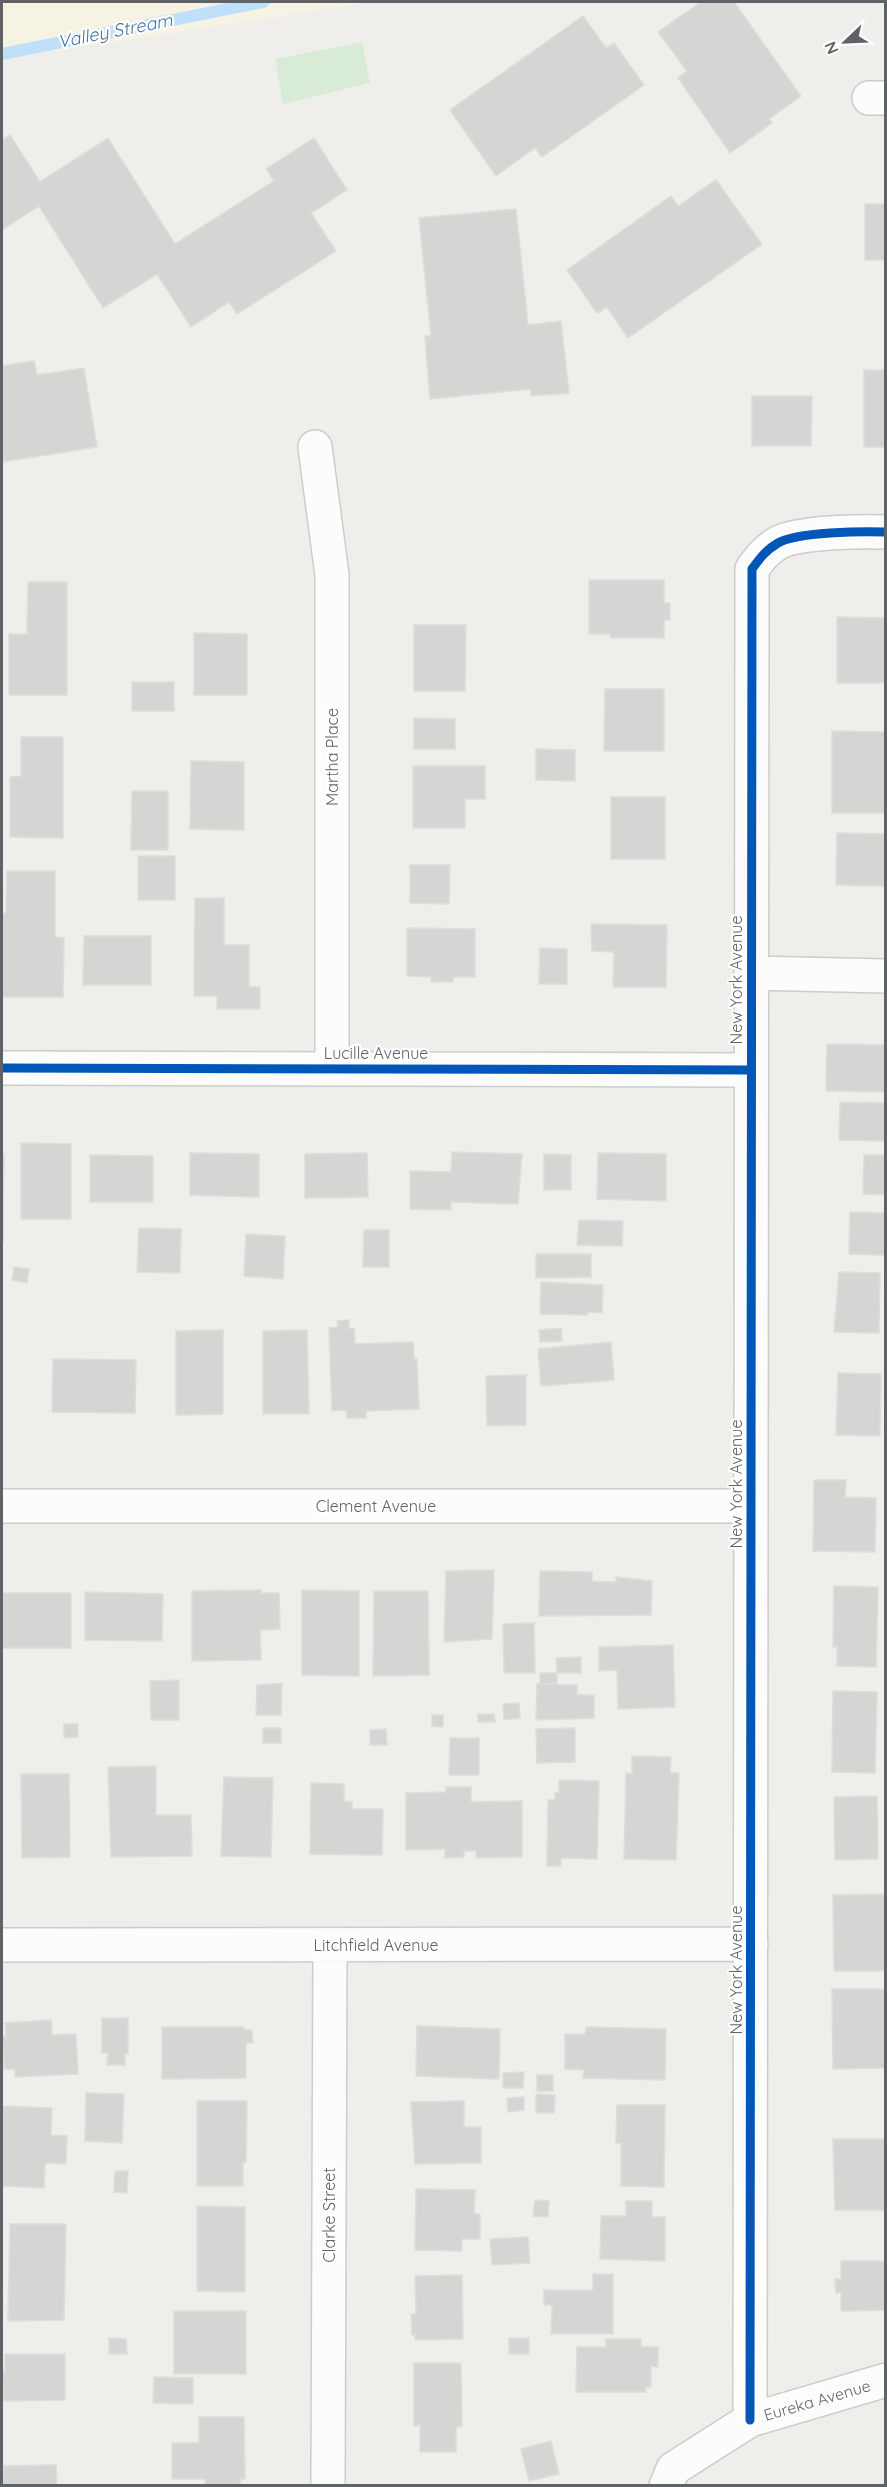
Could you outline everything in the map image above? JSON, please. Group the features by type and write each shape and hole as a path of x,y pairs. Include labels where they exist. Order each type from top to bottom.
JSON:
{"street":[{"name":"Martha Place","path":"315,447 332,575 332,1068"},
{"name":"New York Avenue","path":"750,2420 752,569 765,552 781,541 847,531 885,532"},
{"path":"751,973 885,976"},
{"name":"Lucille Avenue","path":"2,1068 751,1070"},
{"name":"Clement Avenue","path":"2,1506 751,1506"},
{"name":"Litchfield Avenue","path":"2,1945 751,1944"},
{"name":"Clarke Street","path":"328,2486 330,1945"},
{"name":"Eureka Avenue","path":"666,2486 673,2469 750,2420 885,2380"}],"shaded area":[{"path":"2,2 371,2 2,59"}],"green space":[{"path":"362,42 370,83 283,104 275,59"}],"building":[{"path":"701,2 734,2 801,96 769,119 772,123 730,153 678,78 687,71 658,32"},
{"path":"583,16 606,48 614,43 644,85 542,157 535,148 496,176 450,110"},
{"path":"10,135 40,182 108,138 175,244 274,181 266,169 314,138 347,190 311,213 336,251 237,314 229,302 191,327 157,274 103,308 39,206 2,230 2,140"},
{"path":"716,180 762,244 628,338 607,307 597,313 567,270 671,196 678,206"},
{"path":"865,204 886,204 886,260 865,260"},
{"path":"516,209 528,325 561,321 569,393 531,396 530,389 430,399 425,336 431,336 419,218"},
{"path":"34,361 37,375 84,368 97,447 2,462 2,366"},
{"path":"864,370 886,370 886,447 864,447"},
{"path":"752,396 812,396 811,446 752,446"},
{"path":"589,580 664,580 664,603 670,603 670,620 664,620 664,638 610,638 610,634 589,634"},
{"path":"28,582 67,582 67,695 9,695 9,634 27,634"},
{"path":"837,617 886,618 886,683 837,683"},
{"path":"414,625 466,625 465,691 414,691"},
{"path":"194,633 247,634 247,695 194,695"},
{"path":"132,682 174,682 174,711 132,711"},
{"path":"605,689 664,689 664,751 604,751"},
{"path":"414,718 455,719 455,749 414,749"},
{"path":"832,731 886,732 886,813 832,813"},
{"path":"21,737 63,737 63,838 10,837 10,777 21,776"},
{"path":"536,749 575,750 575,781 536,780"},
{"path":"191,761 244,762 244,830 190,829"},
{"path":"413,766 485,766 485,799 465,799 465,828 413,828"},
{"path":"132,791 168,791 168,850 131,850"},
{"path":"611,797 665,797 665,859 611,859"},
{"path":"837,833 886,834 886,886 836,885"},
{"path":"138,856 175,856 175,900 138,900"},
{"path":"410,865 450,865 449,904 410,903"},
{"path":"7,871 55,871 55,937 64,938 63,997 2,997 2,913 6,913"},
{"path":"195,898 224,898 224,945 249,945 249,987 260,987 260,1009 217,1009 217,996 194,996"},
{"path":"591,924 667,925 666,987 613,987 614,952 592,951"},
{"path":"407,928 475,929 475,977 453,977 453,982 431,982 432,977 407,976"},
{"path":"84,936 151,936 151,985 83,985"},
{"path":"540,948 567,949 567,984 539,984"},
{"path":"827,1044 886,1045 886,1092 826,1091"},
{"path":"840,1102 886,1103 886,1141 839,1140"},
{"path":"21,1143 71,1144 71,1219 21,1219"},
{"path":"452,1152 522,1154 518,1204 451,1202 451,1210 410,1209 410,1171 451,1172"},
{"path":"190,1153 259,1154 259,1197 190,1195"},
{"path":"367,1153 368,1197 305,1198 305,1154"},
{"path":"598,1153 666,1154 666,1201 597,1199"},
{"path":"2,1154 4,1154 3,1243 2,1243"},
{"path":"544,1154 571,1155 571,1190 544,1190"},
{"path":"90,1155 153,1156 153,1202 90,1202"},
{"path":"864,1155 886,1155 886,1195 863,1194"},
{"path":"850,1212 886,1213 886,1255 849,1254"},
{"path":"579,1220 623,1221 622,1246 577,1245"},
{"path":"139,1228 181,1229 180,1273 137,1272"},
{"path":"364,1230 389,1230 389,1267 363,1267"},
{"path":"246,1234 285,1236 283,1279 244,1276"},
{"path":"536,1254 591,1254 591,1277 536,1278"},
{"path":"14,1267 29,1269 27,1283 12,1280"},
{"path":"839,1272 880,1273 879,1333 834,1332"},
{"path":"541,1282 603,1285 602,1313 540,1314"},
{"path":"349,1320 349,1329 354,1328 355,1344 413,1342 414,1359 417,1359 419,1409 366,1411 366,1418 347,1418 346,1410 332,1411 329,1328 338,1327 337,1321"},
{"path":"561,1328 562,1341 540,1342 539,1330"},
{"path":"223,1330 223,1414 176,1415 176,1331"},
{"path":"307,1330 309,1414 263,1414 263,1331"},
{"path":"611,1342 614,1380 541,1386 538,1349"},
{"path":"53,1359 136,1360 135,1413 52,1412"},
{"path":"838,1373 881,1374 880,1436 836,1435"},
{"path":"526,1375 526,1425 487,1426 486,1376"},
{"path":"814,1480 846,1480 845,1497 876,1498 875,1552 813,1551"},
{"path":"494,1570 492,1639 444,1642 446,1571"},
{"path":"540,1571 592,1572 592,1581 616,1582 616,1577 652,1581 651,1615 539,1616"},
{"path":"834,1586 878,1587 876,1667 837,1666 837,1647 833,1647"},
{"path":"261,1590 261,1593 279,1593 280,1629 260,1630 261,1660 192,1661 192,1591"},
{"path":"302,1590 359,1591 359,1676 302,1675"},
{"path":"374,1591 428,1591 429,1675 373,1676"},
{"path":"85,1592 163,1594 162,1641 85,1640"},
{"path":"2,1593 71,1593 71,1648 2,1648"},
{"path":"534,1623 535,1673 504,1673 503,1624"},
{"path":"673,1645 675,1707 618,1709 617,1670 599,1671 599,1647"},
{"path":"581,1657 581,1673 557,1673 556,1658"},
{"path":"540,1673 557,1673 557,1683 540,1684"},
{"path":"179,1680 179,1720 151,1720 150,1681"},
{"path":"282,1683 281,1715 256,1715 257,1685"},
{"path":"537,1684 577,1685 577,1695 594,1695 594,1718 536,1720"},
{"path":"833,1691 877,1692 875,1773 832,1772"},
{"path":"519,1703 520,1718 504,1720 503,1704"},
{"path":"478,1714 494,1714 495,1722 478,1722"},
{"path":"432,1715 443,1715 443,1727 432,1726"},
{"path":"64,1724 78,1724 78,1737 64,1738"},
{"path":"263,1728 281,1728 281,1743 263,1743"},
{"path":"575,1728 575,1762 537,1763 536,1729"},
{"path":"386,1729 387,1745 370,1745 370,1730"},
{"path":"450,1738 479,1738 479,1775 449,1775"},
{"path":"632,1756 671,1757 670,1773 679,1773 676,1860 624,1859 626,1773 632,1774"},
{"path":"156,1766 156,1815 191,1815 192,1856 111,1857 108,1767"},
{"path":"21,1774 69,1774 70,1857 22,1858"},
{"path":"224,1777 273,1778 271,1857 221,1856"},
{"path":"559,1780 599,1781 597,1859 561,1858 561,1866 547,1866 548,1800 555,1800 555,1793 559,1793"},
{"path":"311,1783 344,1784 344,1801 352,1802 352,1809 383,1809 382,1855 310,1854"},
{"path":"446,1787 471,1787 471,1802 522,1801 522,1857 476,1858 476,1851 464,1851 464,1857 445,1858 445,1849 406,1850 406,1793 446,1792"},
{"path":"877,1796 878,1859 835,1860 834,1797"},
{"path":"886,1894 886,1971 834,1971 833,1895"},
{"path":"832,1989 886,1989 886,2068 833,2069"},
{"path":"102,2018 128,2018 128,2054 125,2054 125,2065 107,2065 108,2053 102,2053"},
{"path":"51,2020 52,2035 76,2034 78,2074 15,2077 15,2069 4,2069 2,2036 6,2036 5,2023"},
{"path":"417,2026 500,2029 499,2079 416,2076"},
{"path":"162,2027 244,2027 244,2030 252,2030 253,2043 246,2043 246,2078 162,2079"},
{"path":"586,2027 666,2029 665,2080 583,2078 584,2070 565,2069 565,2034 585,2034"},
{"path":"524,2072 523,2088 503,2088 503,2073"},
{"path":"537,2075 553,2075 553,2091 537,2091"},
{"path":"86,2093 124,2094 122,2143 85,2141"},
{"path":"536,2094 555,2095 554,2113 536,2113"},
{"path":"524,2097 524,2110 508,2112 507,2098"},
{"path":"197,2101 247,2101 246,2162 243,2163 243,2186 197,2186"},
{"path":"464,2101 464,2127 481,2127 481,2163 415,2164 411,2102"},
{"path":"617,2105 665,2105 664,2187 621,2186 621,2143 616,2143"},
{"path":"2,2106 52,2108 51,2135 67,2136 66,2164 45,2163 44,2188 2,2186"},
{"path":"833,2139 886,2139 886,2210 835,2210"},
{"path":"115,2171 128,2171 127,2193 114,2192"},
{"path":"416,2189 475,2190 474,2214 480,2214 480,2239 462,2239 462,2251 415,2250"},
{"path":"535,2200 549,2201 548,2217 533,2216"},
{"path":"626,2201 652,2201 652,2217 665,2217 665,2261 600,2259 601,2216 626,2216"},
{"path":"197,2206 245,2207 245,2292 197,2291"},
{"path":"10,2224 66,2224 64,2320 8,2321"},
{"path":"528,2237 530,2263 492,2265 490,2239"},
{"path":"841,2261 886,2261 886,2310 841,2311 841,2292 836,2293 835,2279 841,2279"},
{"path":"593,2274 613,2274 613,2334 551,2334 552,2305 544,2305 544,2290 593,2290"},
{"path":"462,2275 463,2339 415,2340 415,2335 412,2335 411,2314 416,2314 415,2276"},
{"path":"174,2311 246,2311 246,2374 174,2374"},
{"path":"109,2338 126,2339 127,2354 109,2354"},
{"path":"509,2338 529,2338 529,2354 509,2354"},
{"path":"606,2339 641,2339 641,2347 658,2347 658,2367 651,2366 651,2387 645,2387 646,2392 576,2392 577,2347 606,2347"},
{"path":"5,2354 65,2354 65,2400 4,2401 2,2371 5,2371"},
{"path":"414,2363 461,2363 462,2426 456,2427 456,2452 420,2452 420,2425 414,2426"},
{"path":"154,2377 193,2378 193,2404 153,2403"},
{"path":"199,2417 244,2417 245,2479 240,2479 240,2486 205,2486 205,2479 172,2479 172,2443 199,2443"},
{"path":"551,2441 559,2474 529,2481 521,2449"},
{"path":"56,2465 57,2486 3,2486 3,2466"}],"waterway":[{"name":"Valley Stream","path":"2,54 263,2"}],"cycle path":[{"path":"750,2420 752,569 770,548 787,539 830,533 886,532"},
{"path":"2,1068 751,1070"}]}
